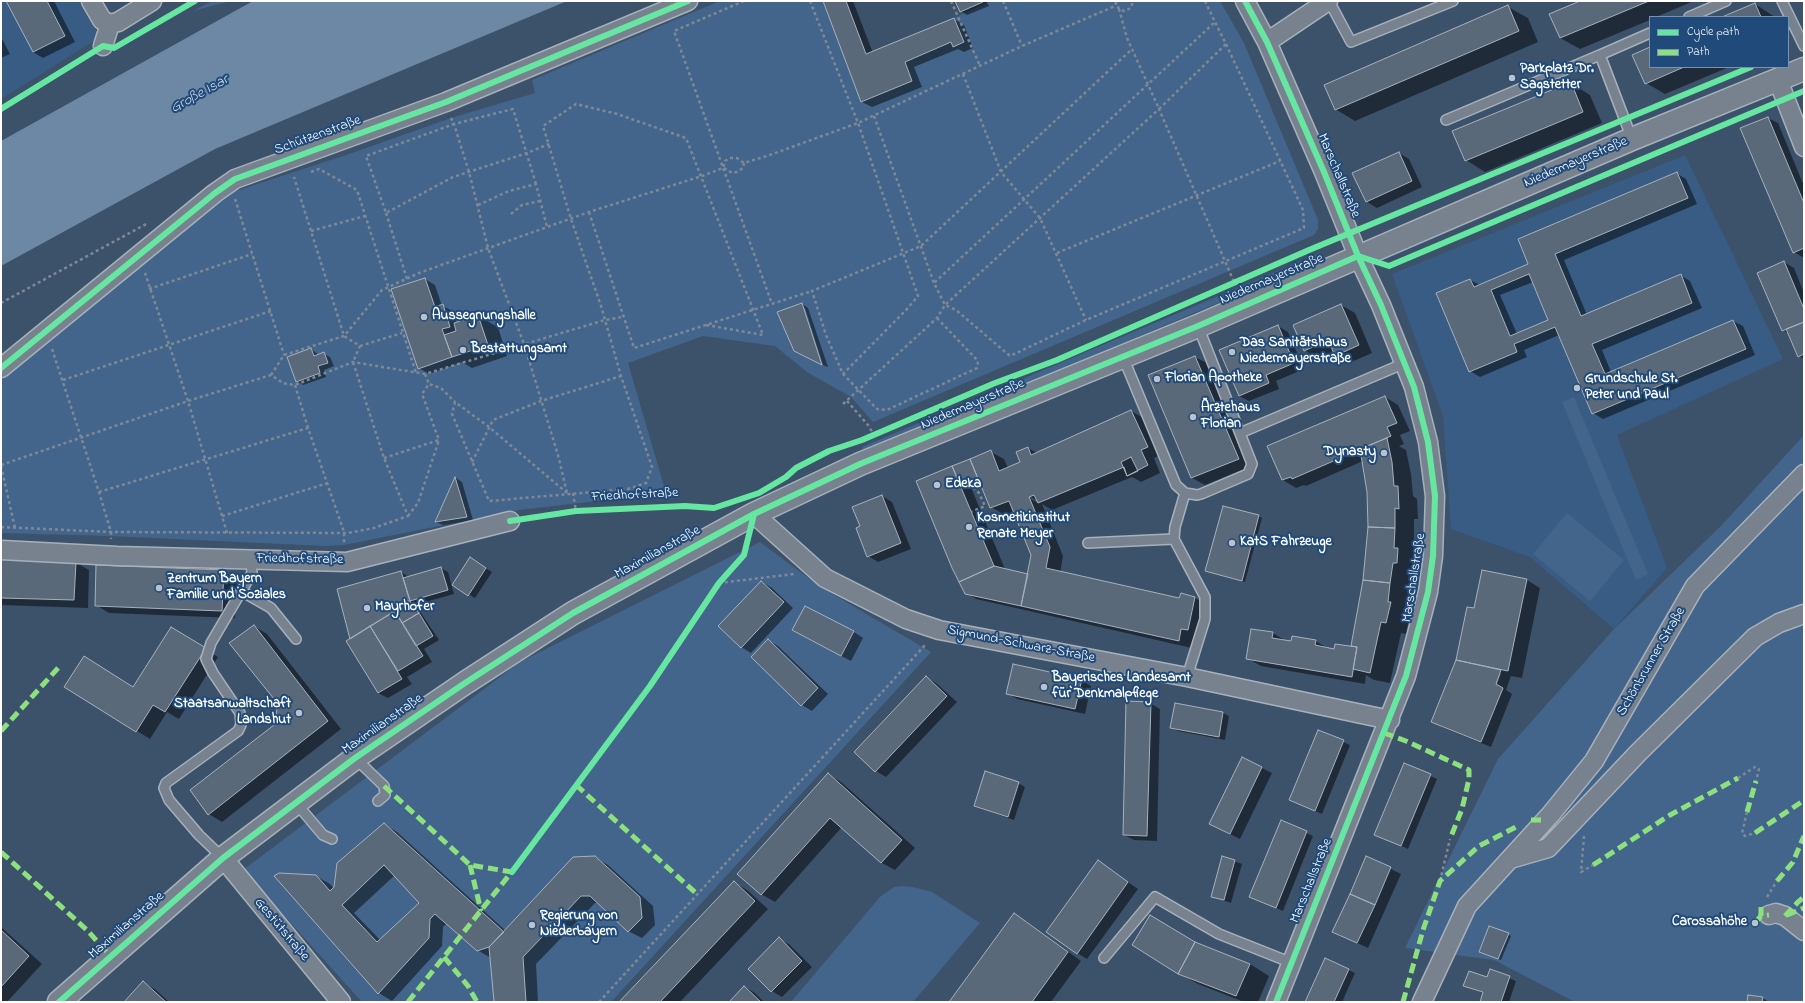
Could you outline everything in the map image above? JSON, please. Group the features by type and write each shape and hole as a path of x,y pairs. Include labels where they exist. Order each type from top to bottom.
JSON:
{"main road":[{"name":"Niedermayerstraße","path":"754,514 860,464 1198,326 1632,139 1804,70"},
{"name":"Maximilianstraße","path":"59,1002 223,858 356,758 465,683 573,613 754,514"}],"street":[{"path":"91,1 102,20 110,24 118,22 152,1"},
{"name":"Schützenstraße","path":"1,368 215,193 235,179 446,102 688,1"},
{"name":"Marschallstraße","path":"1246,1 1267,42 1405,362 1420,407 1428,442 1435,496 1433,556 1420,626 1406,676 1390,720 1276,1002"},
{"path":"1267,42 1329,1"},
{"path":"103,46 110,24"},
{"path":"1778,80 1804,147"},
{"name":"Schönbrunner Straße","path":"1422,1002 1467,906 1551,814 1594,761 1696,586 1804,474"},
{"name":"Sigmund-Schwarz-Straße","path":"754,514 825,578 906,619 939,630 1187,677 1390,720"},
{"name":"Friedhofstraße","path":"1,550 117,556 347,562 510,521"},
{"path":"1510,859 1548,848 1581,812 1755,637 1779,623 1804,614"},
{"name":"Gestütstraße","path":"223,858 341,1002"},
{"path":"1767,908 1785,916 1804,931"}],"lane":[{"path":"1329,1 1351,42 1453,1"},
{"path":"1691,16 1726,1"},
{"path":"1782,1 1804,46"},
{"path":"1446,120 1649,34"},
{"path":"1600,55 1632,139"},
{"path":"1123,356 1176,484 1185,493 1197,496 1250,473 1252,464 1198,326"},
{"path":"1240,433 1405,362"},
{"path":"1185,493 1175,527 1174,539 1205,597 1205,619 1187,677"},
{"path":"1088,543 1174,539"},
{"path":"223,858 199,835 169,800 164,788 166,783 235,734 241,725 240,713 213,673 206,659 210,643 252,573 251,560"},
{"path":"241,592 271,608 296,639"},
{"path":"356,758 384,786 385,795 378,802"},
{"path":"296,803 323,836 332,839"},
{"path":"1104,958 1155,897 1219,934 1292,963"}],"path":[{"path":"744,1 674,31 772,304"},
{"path":"810,1 858,123 918,296 843,374"},
{"path":"951,1 980,66"},
{"path":"1003,1 1022,46"},
{"path":"1119,9 1124,11 1131,8 1132,1"},
{"path":"874,116 934,283 945,304 956,310 1010,356 1086,320 1304,228 1303,210 1205,1"},
{"path":"15,528 1,466 188,401 271,375 284,355 344,336 382,290 387,287 488,248 589,212 723,168 732,173 737,172 742,168 744,163 858,123 1022,46 1115,6 1116,2"},
{"path":"1116,2 1132,49 1234,282"},
{"path":"934,283 1215,22"},
{"path":"844,404 937,318 945,304 1159,109 1226,44"},
{"path":"589,212 622,317 634,348 812,291 903,252 921,246 1132,49"},
{"path":"963,74 1001,172 1040,218 1086,320"},
{"path":"455,402 452,414 489,501 567,493 628,489 646,483 652,467 621,376 605,320 571,219 543,126 576,104 617,114 686,138 763,334 706,325"},
{"path":"407,279 366,156 454,124 513,109 536,184 547,227"},
{"path":"454,124 469,172 488,248 524,344 558,454 567,493"},
{"path":"386,213 453,177 526,153 548,144"},
{"path":"723,168 725,161 730,158 737,158 744,163"},
{"path":"1057,254 1280,161"},
{"path":"307,173 319,169 357,190 387,287 416,373"},
{"path":"287,179 300,175"},
{"path":"294,177 344,336 360,346"},
{"path":"478,205 510,191 536,184"},
{"path":"229,200 235,196 284,355"},
{"path":"511,214 522,205 540,201"},
{"path":"311,231 365,216"},
{"path":"149,289 252,254"},
{"path":"143,267 168,346 188,401 227,533"},
{"path":"1227,285 1241,279"},
{"path":"812,291 826,334 843,374 877,409 887,410 977,368 978,361 937,318"},
{"path":"63,380 271,311"},
{"path":"353,362 425,374 605,320 622,317"},
{"path":"271,375 283,383 295,385 353,362 360,346 402,333"},
{"path":"50,343 99,492 111,532 110,536 117,556"},
{"path":"353,362 384,458 408,516"},
{"path":"425,374 429,384 441,388 455,402 489,427 567,493"},
{"path":"472,462 493,420 541,401 621,376"},
{"path":"1,528 111,532 227,533 344,532 374,528 408,516 418,503 439,440 422,394 429,384"},
{"path":"295,385 308,428 344,532 347,562"},
{"path":"847,401 868,424 871,436 881,432"},
{"path":"99,492 308,428"},
{"path":"384,458 439,440"},
{"path":"222,516 328,483"},
{"path":"969,483 979,493 985,506 971,512"},
{"path":"573,493 576,511"},
{"path":"719,583 793,574 825,578"},
{"path":"599,1002 939,630"},
{"path":"1738,778 1755,767 1759,769 1756,781"},
{"path":"1581,812 1585,815 1581,872 1593,866"},
{"path":"1747,812 1742,833 1745,836 1755,833"},
{"path":"1440,881 1450,839"},
{"path":"1767,908 1777,881"}],"shaded area":[{"path":"1,1 78,1 100,37 1,99"},
{"path":"212,1 231,1 193,11"},
{"path":"720,1 823,1 861,102 912,81 905,62 951,42 963,42 954,18 991,1 1220,1 1244,43 1318,220 1318,229 1314,235 873,422 851,397 807,372 775,346 703,336 628,363 666,493 519,510 344,545 325,546 110,536 1,533 1,378 233,192 349,154 451,118 535,93 532,80"},
{"name":"Grundschule St. Peter und Paul","path":"1685,155 1783,359 1617,435 1667,568 1614,629 1530,557 1451,529 1443,416 1392,274"},
{"path":"1320,253 1321,256 1282,276 914,431 864,450 862,447"},
{"path":"1574,397 1648,574 1636,580 1562,402"},
{"path":"1804,435 1804,1002 1575,1002 1494,960 1405,948 1498,759 1614,629 1721,526"},
{"path":"1567,513 1624,560 1590,601 1533,554"},
{"path":"760,542 819,586 931,652 611,1002 362,1002 243,870 520,662"},
{"path":"903,886 932,892 980,923 913,1002 791,1002 880,897 894,887"}],"water":[{"name":"Große Isar","path":"253,1 567,1 215,149 1,266 1,141"}],"building":[{"path":"6,1 47,1 65,36 33,52"},
{"path":"823,1 846,1 866,54 954,18 964,42 953,47 951,42 905,62 912,81 861,102"},
{"path":"955,1 982,1 983,2 960,12"},
{"path":"1580,1 1649,1 1560,38 1549,14"},
{"path":"1755,3 1761,16 1724,16"},
{"path":"1508,5 1519,31 1335,110 1324,85"},
{"path":"1649,47 1649,68 1682,68 1645,84 1632,55"},
{"path":"1571,82 1583,112 1465,161 1452,131"},
{"path":"1768,117 1804,203 1804,248 1793,253 1740,128"},
{"path":"1399,152 1412,181 1366,202 1352,173"},
{"path":"1677,172 1688,198 1555,254 1581,316 1681,274 1692,303 1592,344 1605,374 1733,320 1746,349 1592,414 1555,327 1514,344 1517,352 1469,372 1436,293 1470,279 1474,287 1528,264 1518,239","holes":["1529,274 1548,320 1510,336 1491,290"]},
{"path":"1784,261 1804,309 1804,322 1782,331 1757,273"},
{"name":"Aussegnungshalle","path":"425,278 435,307 443,304 450,327 442,329 452,357 418,369 391,289"},
{"path":"802,303 822,365 794,351 777,312"},
{"path":"1341,304 1359,345 1335,356 1328,340 1304,351 1293,325"},
{"path":"478,315 488,345 452,357 444,335 456,331 454,323"},
{"path":"1804,322 1804,354 1798,357 1786,329"},
{"path":"1278,325 1294,363 1266,375 1269,383 1239,396 1219,350"},
{"path":"311,348 314,356 324,352 328,363 318,366 320,373 296,382 287,357"},
{"name":"Ärztehaus Florian","path":"1195,356 1239,459 1191,478 1148,375"},
{"path":"1385,396 1397,423 1387,427 1391,436 1292,479 1291,477 1282,480 1267,446"},
{"path":"1131,410 1148,447 1141,450 1148,465 1127,476 1124,467 1038,503 1034,495 1029,497 1050,547 1046,568 1179,598 1181,593 1195,597 1188,630 1181,629 1179,641 1021,606 1031,555 1009,501 990,508 970,459 991,450 999,471 1020,462 1016,452 1028,447 1031,455"},
{"path":"1387,438 1392,462 1394,486 1398,486 1399,509 1395,508 1395,528 1368,527 1367,492 1360,449"},
{"path":"1131,457 1138,471 1127,476 1121,462"},
{"path":"970,459 978,479 961,486 952,466"},
{"path":"952,466 994,566 959,582 916,481"},
{"path":"455,477 467,517 435,522"},
{"path":"882,495 901,543 867,557 856,528 860,526 852,507"},
{"name":"KatS Fahrzeuge","path":"1223,506 1259,515 1242,581 1205,571"},
{"path":"1368,527 1395,528 1394,548 1398,548 1397,563 1393,563 1390,583 1363,580"},
{"path":"470,557 486,568 468,596 452,585"},
{"path":"1,559 76,562 74,600 1,598"},
{"name":"Zentrum Bayern Familie und Soziales","path":"96,565 224,570 222,611 95,606"},
{"path":"994,566 1028,574 1021,606 965,594 959,582"},
{"path":"441,567 448,590 410,601 403,578"},
{"path":"1482,570 1527,579 1508,671 1456,660 1467,607 1474,608"},
{"name":"Mayrhofer","path":"401,571 410,601 390,604 395,611 350,639 337,589"},
{"path":"1363,580 1390,583 1388,602 1391,602 1386,623 1381,622 1370,673 1353,669 1357,647 1351,646"},
{"path":"761,581 784,602 741,648 718,626"},
{"path":"410,601 419,613 402,623 390,604"},
{"path":"805,606 854,631 841,656 792,630"},
{"path":"395,611 423,656 398,671 370,626"},
{"path":"419,613 433,636 416,646 402,623"},
{"name":"Staatsanwaltschaft Landshut","path":"254,625 328,721 208,815 190,790 274,725 278,704 229,643"},
{"path":"370,626 402,679 378,693 346,641"},
{"path":"171,627 206,648 165,712 153,705 136,732 64,687 84,656 133,687"},
{"path":"1251,629 1273,632 1272,638 1291,641 1292,636 1316,640 1315,645 1334,649 1335,644 1357,647 1352,677 1246,659"},
{"path":"768,639 818,688 801,706 751,657"},
{"path":"1456,660 1501,670 1496,684 1503,688 1481,742 1431,722"},
{"name":"Bayerisches Landesamt für Denkmalpflege","path":"1013,664 1082,679 1075,709 1006,694"},
{"path":"926,676 947,696 875,772 854,752"},
{"path":"1126,701 1151,702 1147,836 1123,835"},
{"path":"1175,703 1223,712 1219,737 1170,728"},
{"path":"1318,730 1344,740 1315,811 1289,800"},
{"path":"1242,757 1262,767 1230,834 1209,824"},
{"path":"1404,763 1431,774 1401,846 1374,835"},
{"path":"985,771 1019,782 1008,817 974,806"},
{"path":"828,773 902,840 881,863 830,818 761,895 737,874"},
{"path":"1281,820 1307,831 1276,908 1249,897"},
{"path":"384,823 504,932 489,947 477,951 435,914 430,919 429,938 378,994 274,876 279,873 316,875 330,891 334,887 337,863","holes":["384,865 419,903 377,942 342,905"]},
{"name":"Regierung von Niederbayern","path":"595,856 640,897 642,918 628,932 590,896 581,896 523,957 526,1002 494,1002 489,947 573,857"},
{"path":"1222,856 1235,860 1224,900 1211,897"},
{"path":"1366,856 1391,867 1375,905 1350,894"},
{"path":"1098,860 1128,882 1077,954 1046,932"},
{"path":"734,881 755,901 660,1002 619,1002"},
{"path":"1350,894 1375,905 1357,943 1332,932"},
{"path":"1014,913 1068,952 1032,1002 949,1002"},
{"path":"1150,915 1195,942 1178,974 1132,945"},
{"path":"1489,926 1509,933 1498,959 1479,952"},
{"path":"1,930 29,956 1,987"},
{"path":"779,937 802,961 771,992 748,969"},
{"path":"1195,942 1250,964 1236,996 1178,974"},
{"path":"1325,958 1349,969 1334,1002 1305,1002"},
{"path":"1490,969 1510,976 1501,1002 1480,1002 1483,992 1463,986 1469,971 1487,977"},
{"path":"143,981 166,1002 124,1002"},
{"path":"744,986 761,1002 729,1002"},
{"path":"1748,995 1763,997 1762,1002 1747,1002"}],"marked path":[{"path":"1,731 59,667"},
{"path":"1384,733 1406,741 1469,770 1469,779 1462,809 1450,839"},
{"path":"1593,865 1670,815 1738,778"},
{"path":"1747,812 1756,781"},
{"path":"576,785 697,894"},
{"path":"384,786 470,865 512,872"},
{"path":"1755,833 1803,801"},
{"path":"1531,820 1545,820"},
{"path":"1403,1002 1423,930 1440,881 1479,846 1516,827"},
{"path":"1777,881 1793,862 1804,836"},
{"path":"1,852 88,931 111,957"},
{"path":"470,865 481,911"},
{"path":"408,1002 514,869"},
{"path":"1785,916 1804,897"},
{"path":"1761,907 1761,916 1769,915"},
{"path":"1787,915 1804,908"},
{"path":"1755,923 1761,916"},
{"path":"444,957 468,986 477,1002"}],"cycle path":[{"path":"1,109 103,46 114,48 195,1"},
{"path":"1,368 215,193 235,179 446,102 688,1"},
{"path":"1245,1 1267,42 1324,172 1358,256 1381,305 1414,387 1428,442 1435,496 1433,556 1428,592 1406,676 1276,1002"},
{"path":"510,521 576,511 685,506 714,508 759,493 786,477 796,468 829,451 862,440 995,383 1057,360 1309,250 1749,68"},
{"path":"1358,256 1389,266 1804,91"},
{"path":"59,1002 223,858 355,758 465,683 573,613 754,514 860,464 1198,326 1358,256"},
{"path":"512,872 650,686 719,583 744,555 754,514"}],"place":[{"name":"Parkplatz Dr. Sagstetter","path":"1512,78"},
{"name":"Aussegnungshalle","path":"424,317"},
{"name":"Bestattungsamt","path":"463,350"},
{"name":"Das Sanitätshaus Niedermayerstraße","path":"1232,352"},
{"name":"Florian Apotheke","path":"1157,379"},
{"name":"Grundschule St. Peter und Paul","path":"1577,388"},
{"name":"Ärztehaus Florian","path":"1193,417"},
{"name":"Dynasty","path":"1384,453"},
{"name":"Edeka","path":"937,485"},
{"name":"Kosmetikinstitut Renate Meyer","path":"969,527"},
{"name":"KatS Fahrzeuge","path":"1232,543"},
{"name":"Zentrum Bayern Familie und Soziales","path":"159,588"},
{"name":"Mayrhofer","path":"367,608"},
{"name":"Bayerisches Landesamt für Denkmalpflege","path":"1044,687"},
{"name":"Staatsanwaltschaft Landshut","path":"299,713"},
{"name":"Carossahöhe","path":"1755,923"},
{"name":"Regierung von Niederbayern","path":"532,925"}]}
